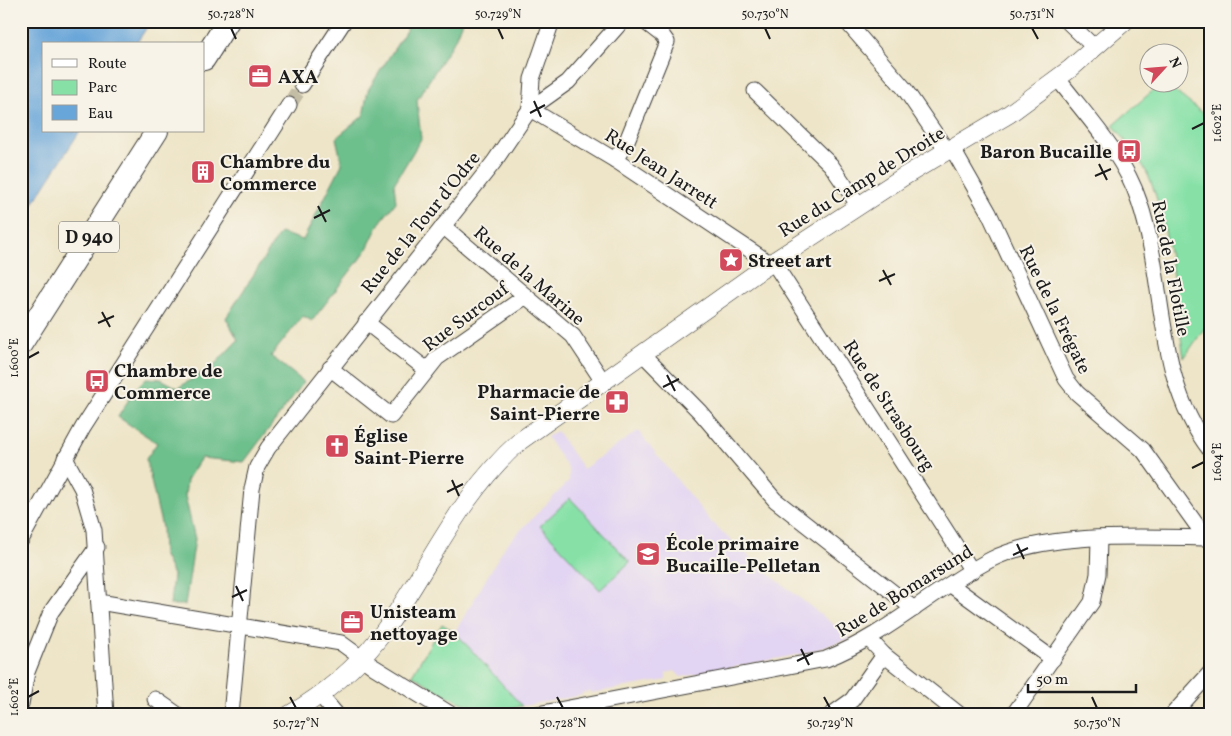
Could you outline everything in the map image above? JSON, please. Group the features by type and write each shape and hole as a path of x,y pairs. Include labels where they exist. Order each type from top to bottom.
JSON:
{"main road":[{"path":"205,58 228,21"},
{"name":"D 940","path":"21,344 156,132"}],"street":[{"path":"302,86 344,21"},
{"path":"530,109 532,79 552,21"},
{"name":"Rue de la Tour d'Odre","path":"232,715 252,489 261,460 330,368 494,162 530,109 568,82 622,21"},
{"path":"615,160 626,143 667,42 662,35 644,21"},
{"name":"Rue de la Frégate","path":"846,21 908,93 950,150 989,213 1066,379 1072,388 1143,450 1208,538"},
{"path":"1067,21 1095,48"},
{"name":"Rue du Camp de Droite","path":"290,715 320,695 361,658 389,624 455,516 487,474 536,428 644,355 722,296 771,262 1003,117 1058,79 1125,21"},
{"name":"Rue de la Flotille","path":"1058,79 1120,160 1137,193 1149,240 1175,380 1190,418 1210,450"},
{"path":"755,91 831,165 859,206"},
{"path":"21,540 83,427 289,105"},
{"name":"Rue Jean Jarrett","path":"530,109 615,160 771,262"},
{"name":"Rue de la Marine","path":"443,226 573,336 604,383"},
{"name":"Rue de Strasbourg","path":"771,262 797,298 972,571"},
{"name":"Rue Surcouf","path":"330,368 391,416 426,370 443,353 526,296"},
{"path":"366,322 426,370"},
{"path":"644,355 700,412 775,500 914,609"},
{"path":"66,458 88,506 96,547 106,715"},
{"name":"Rue de Bomarsund","path":"532,715 809,663 835,655 869,639 972,571 1002,555 1032,545 1062,540 1208,538"},
{"path":"1013,715 1084,614 1094,596 1098,574 1099,539"},
{"path":"28,715 22,704 27,672 51,612 96,547"},
{"path":"951,585 1053,659"},
{"path":"99,602 336,641 346,645 361,658 452,715"},
{"path":"869,639 884,655 960,715"},
{"path":"831,715 852,700 884,655"},
{"path":"1172,715 1210,673"},
{"path":"320,695 337,715"},
{"path":"155,699 178,715"}],"shaded area":[{"name":"École primaire Bucaille-Pelletan","path":"557,431 583,469 638,431 711,522 769,574 851,638 806,653 681,677 675,671 666,673 666,680 591,693 590,691 582,693 582,695 522,706 455,632 506,545 569,481 569,470 547,437"}],"green space":[{"path":"412,21 462,21 455,39 417,100 421,139 394,184 396,202 379,224 366,251 312,321 303,316 271,356 304,382 244,462 201,458 187,480 185,496 195,539 185,605 170,605 173,575 163,554 162,528 146,459 157,443 118,417 134,391 146,378 161,379 178,388 215,364 238,340 226,318 280,233 303,240 342,164 336,138 363,116 368,90"},
{"path":"1151,92 1176,92 1210,119 1210,320 1184,358 1167,241 1156,196 1141,162 1113,125"},
{"path":"570,498 630,562 600,590 540,526"},
{"path":"442,624 455,632 522,706 505,709 476,707 452,698 412,675"}],"water":[{"path":"21,21 151,21 137,42 42,42 42,132 79,132 21,222"}],"tunnel":[{"path":"289,105 302,85"}],"place":[{"name":"AXA","path":"260,76"},
{"name":"Baron Bucaille","path":"1129,151"},
{"name":"Chambre du Commerce","path":"203,172"},
{"name":"Street art","path":"731,260"},
{"name":"Chambre de Commerce","path":"97,381"},
{"name":"Pharmacie de Saint-Pierre","path":"617,402"},
{"name":"Église Saint-Pierre","path":"337,446"},
{"name":"École primaire Bucaille-Pelletan","path":"648,554"},
{"name":"Unisteam nettoyage","path":"352,622"}]}
